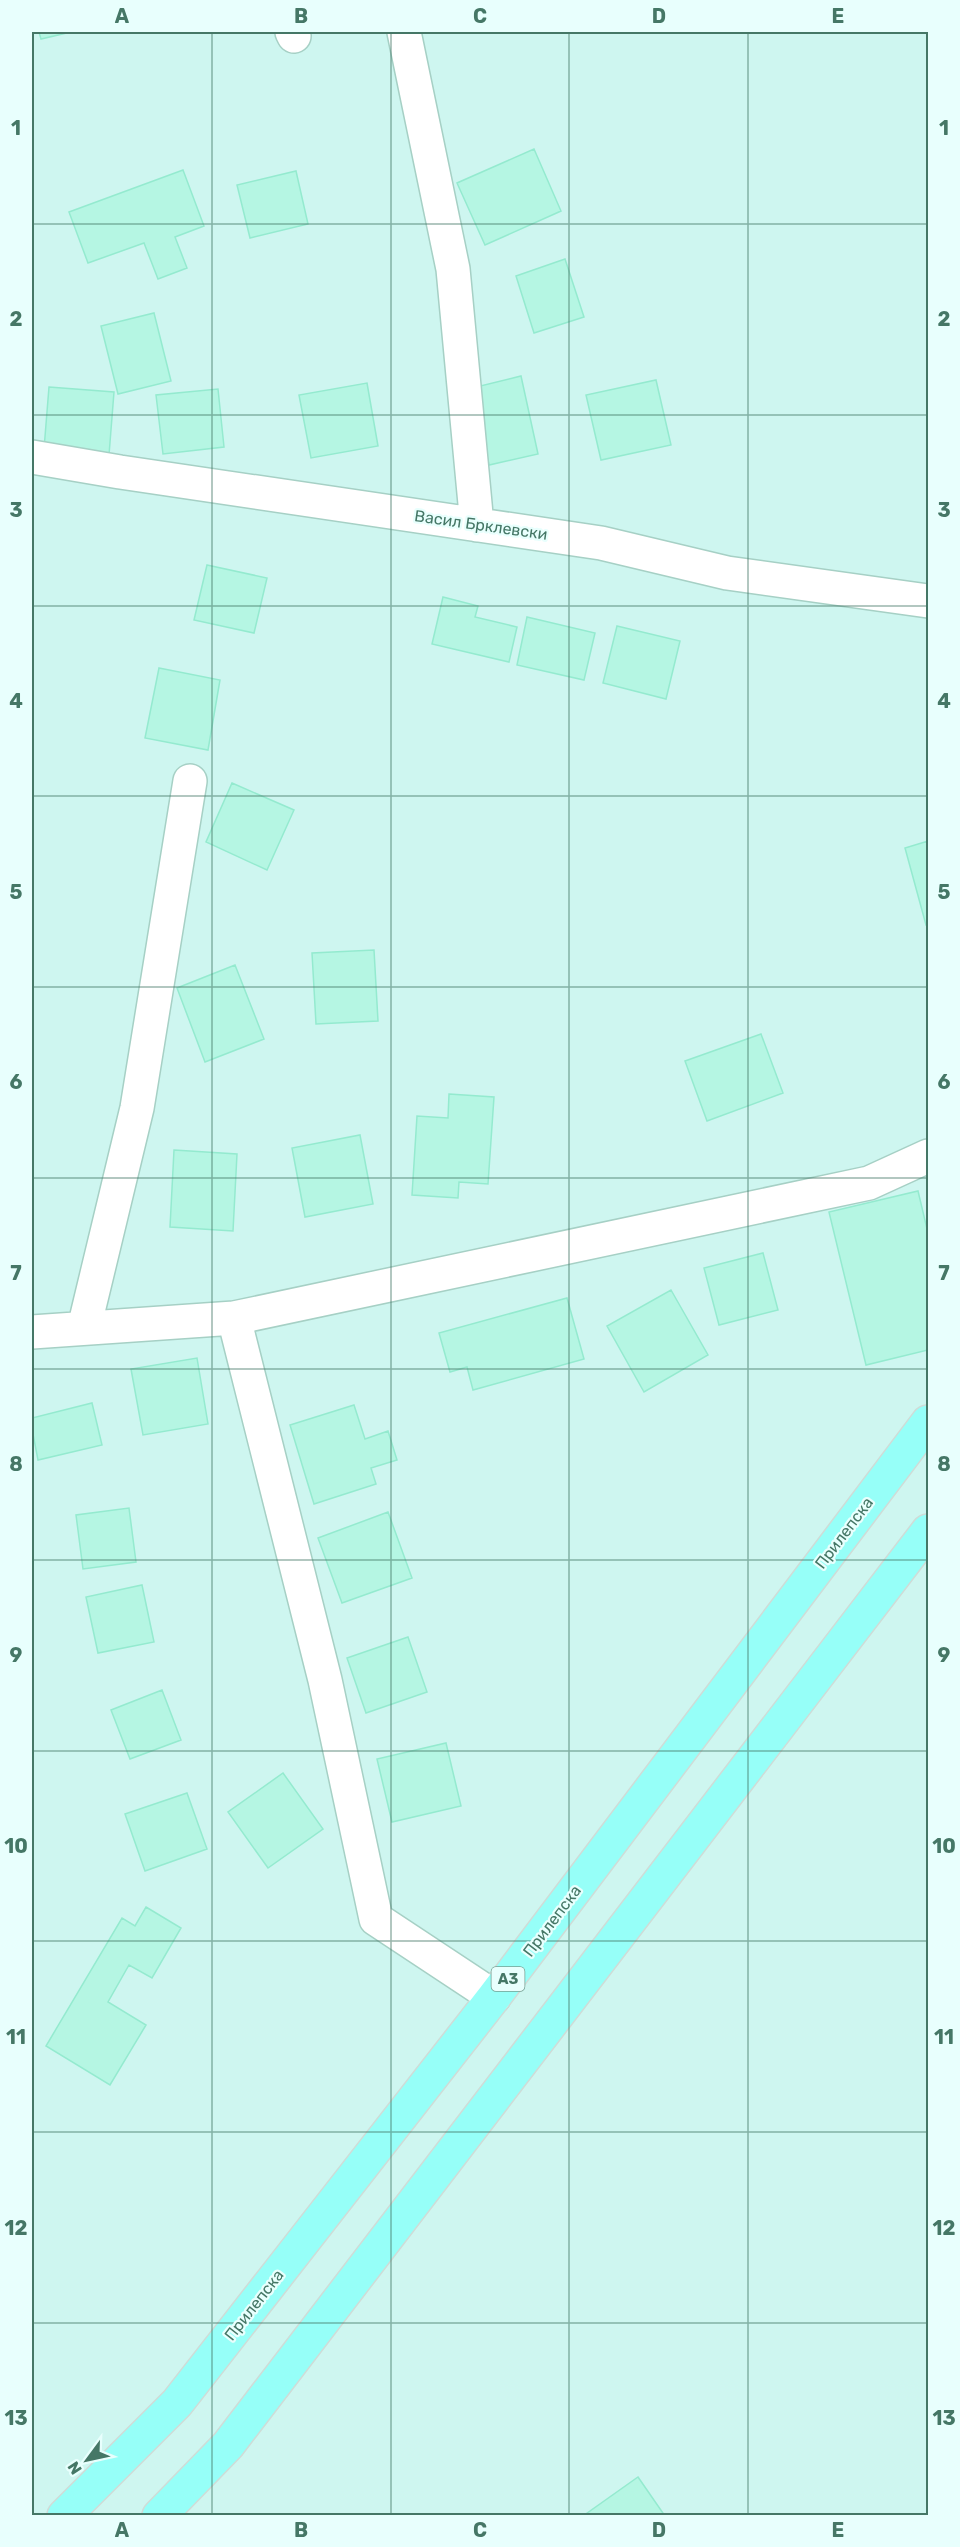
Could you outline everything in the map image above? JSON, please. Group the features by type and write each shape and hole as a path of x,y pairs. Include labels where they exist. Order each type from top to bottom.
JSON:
{"main road":[{"name":"Прилепска","path":"64,2516 177,2403 494,1997 928,1422"},
{"path":"159,2516 228,2445 928,1531"}],"street":[{"path":"404,32 453,269 477,525"},
{"name":"Васил Брклевски","path":"32,457 601,543 727,573 928,601"},
{"path":"84,1328 137,1108 190,781"},
{"path":"32,1332 234,1318 869,1183 928,1156"},
{"path":"234,1318 325,1680 376,1919 494,1997"}],"shaded area":[{"path":"32,32 928,32 928,2515 32,2515"}],"building":[{"path":"39,32 71,32 41,39"},
{"path":"534,149 561,211 485,245 457,183"},
{"path":"183,170 204,226 175,237 187,268 158,279 144,243 88,263 69,212"},
{"path":"296,171 308,224 250,238 237,185"},
{"path":"565,259 584,317 534,333 516,276"},
{"path":"154,313 171,381 118,394 101,326"},
{"path":"521,376 538,454 489,465 472,388"},
{"path":"656,380 671,445 601,460 586,395"},
{"path":"367,383 378,446 311,458 299,395"},
{"path":"49,387 114,392 109,455 44,449"},
{"path":"218,389 224,447 163,454 156,395"},
{"path":"207,565 267,578 254,633 194,620"},
{"path":"443,597 478,606 475,617 517,627 509,662 432,644"},
{"path":"527,617 595,633 584,680 517,665"},
{"path":"617,626 680,641 666,699 603,683"},
{"path":"159,668 220,680 208,750 145,738"},
{"path":"232,783 294,810 267,870 206,842"},
{"path":"928,841 928,924 926,925 905,848"},
{"path":"374,950 378,1021 316,1024 312,953"},
{"path":"235,965 264,1039 205,1062 177,988"},
{"path":"761,1034 783,1093 707,1121 685,1061"},
{"path":"449,1094 494,1097 488,1184 459,1182 458,1198 412,1195 417,1116 448,1118"},
{"path":"360,1135 373,1204 305,1217 292,1148"},
{"path":"174,1150 237,1154 233,1231 170,1227"},
{"path":"918,1191 928,1233 928,1350 866,1365 829,1212"},
{"path":"763,1253 778,1310 719,1325 704,1268"},
{"path":"671,1290 708,1355 644,1392 607,1326"},
{"path":"567,1298 584,1359 473,1390 467,1367 450,1372 439,1333"},
{"path":"197,1358 208,1424 143,1435 131,1369"},
{"path":"92,1403 102,1445 38,1460 32,1418"},
{"path":"354,1405 365,1439 388,1431 397,1460 371,1468 376,1484 314,1504 290,1425"},
{"path":"129,1508 136,1562 83,1569 76,1515"},
{"path":"388,1512 412,1578 342,1603 318,1538"},
{"path":"142,1585 154,1642 98,1653 86,1597"},
{"path":"408,1637 427,1692 366,1713 347,1658"},
{"path":"162,1690 181,1740 130,1759 111,1710"},
{"path":"446,1743 461,1806 392,1822 377,1759"},
{"path":"283,1773 323,1829 268,1868 228,1812"},
{"path":"187,1793 207,1849 145,1871 125,1814"},
{"path":"146,1907 181,1928 152,1978 129,1965 108,2002 146,2025 110,2085 46,2046 122,1918 135,1926"},
{"path":"638,2477 665,2516 583,2516"}]}
